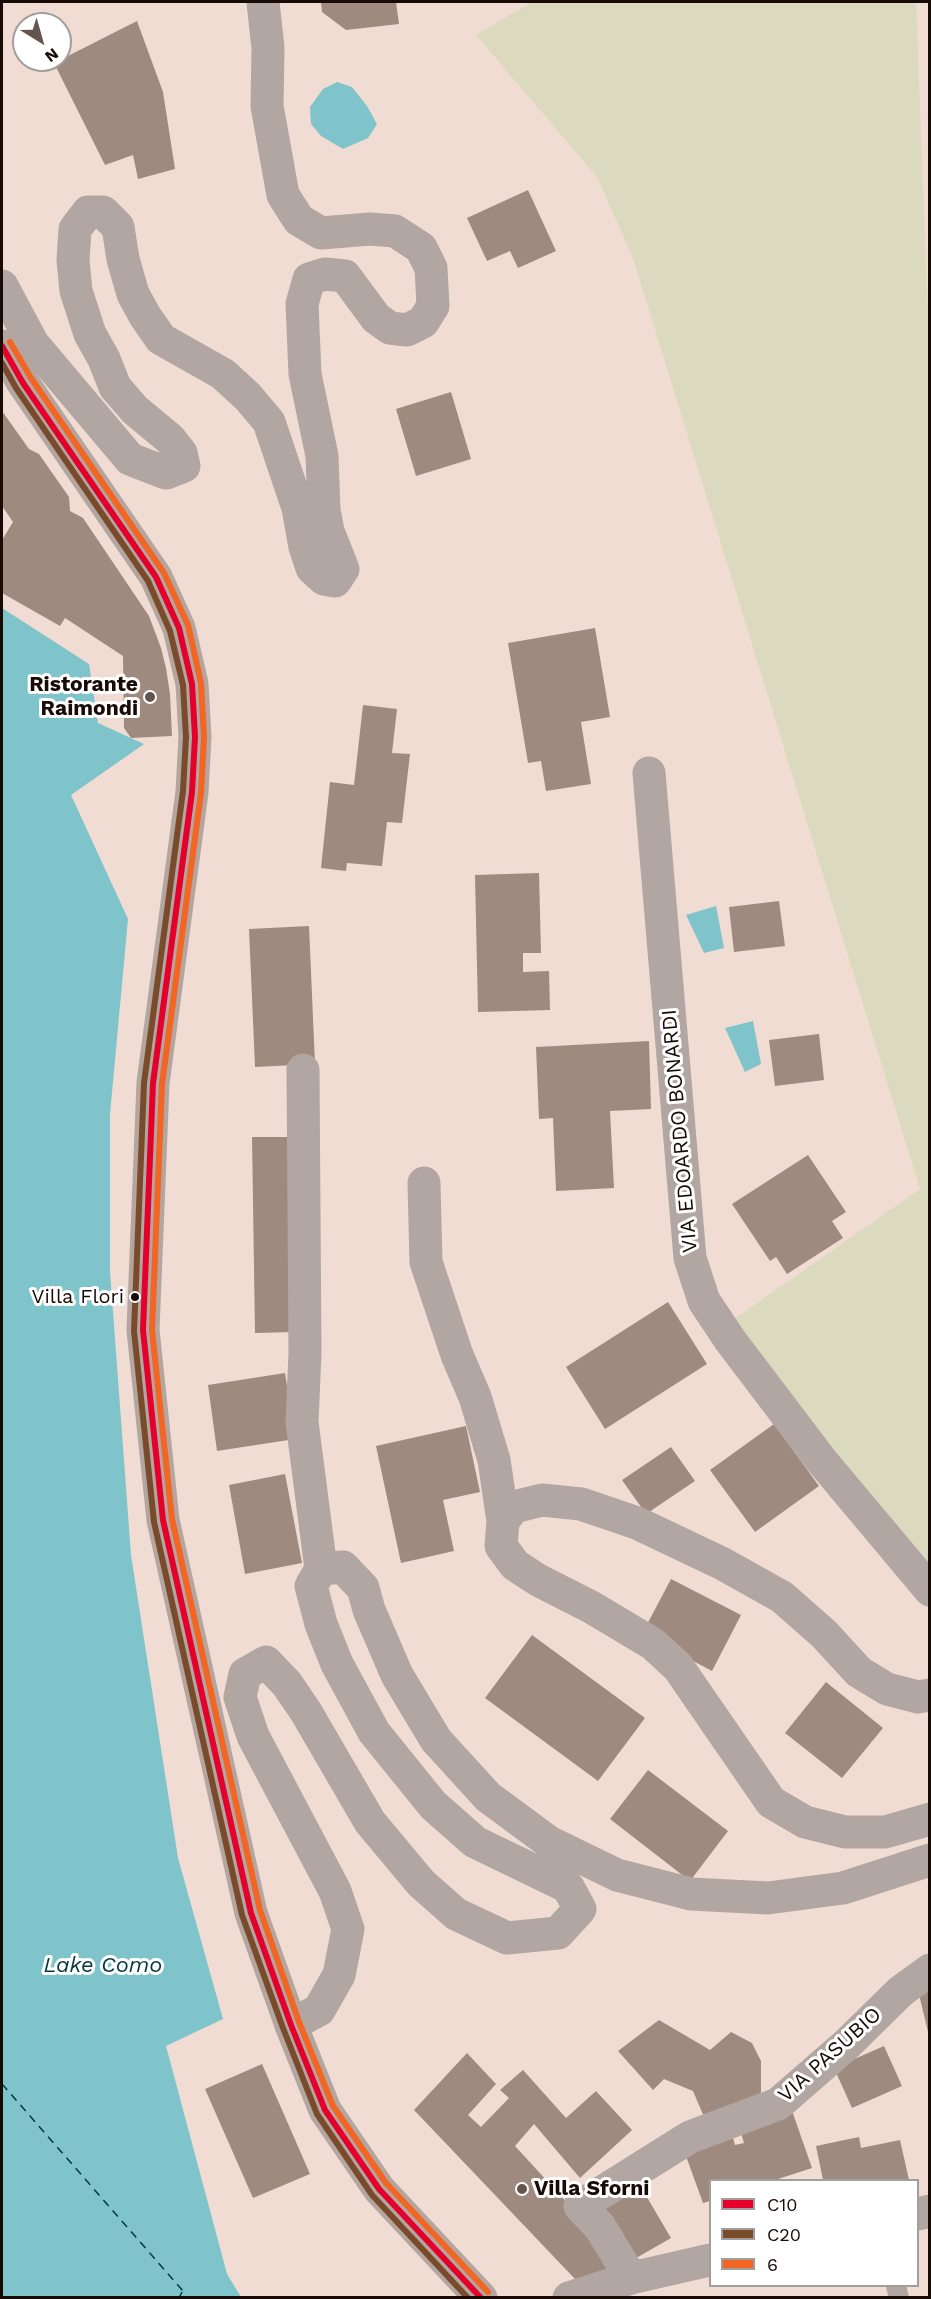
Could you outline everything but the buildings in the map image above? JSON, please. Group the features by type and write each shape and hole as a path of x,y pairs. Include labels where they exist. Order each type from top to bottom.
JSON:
{"main road":[{"path":"2,346 23,383 156,577 178,628 192,684 195,737 192,792 153,1083 143,1330 163,1520 251,1913 291,2025 325,2110 379,2189 481,2298"}],"street":[{"path":"2,286 33,344 130,459 166,473 183,466 181,453 170,439 135,410 115,387 104,359 90,334 76,291 73,260 75,229 88,212 103,212 118,227 123,259 134,294 145,316 161,339 223,374 248,397 269,422 298,508 305,547 312,568 324,579 335,581 343,569 328,531 324,510 322,456 305,374 302,304 309,279 325,274 345,276 376,318 390,328 407,330 423,322 433,306 431,267 421,248 395,231 370,229 321,233 299,220 288,203 283,195 267,106 268,48 263,2"},
{"name":"VIA EDOARDO BONARDI","path":"649,773 690,1258 704,1301 730,1340 822,1460 930,1590"},
{"path":"291,2025 319,2010 339,1975 348,1929 335,1891 253,1736 240,1697 245,1674 266,1662 287,1684 306,1712 370,1822 421,1883 456,1914 507,1938 558,1933 580,1909 568,1887 475,1842 433,1805 374,1732 337,1664 321,1624 311,1586 321,1569 302,1422 305,1353 303,1070"},
{"path":"424,1183 426,1262 456,1355 475,1397 494,1460 503,1521 501,1546 515,1565 653,1644 678,1667 771,1802 806,1822 844,1832 885,1832 930,1819"},
{"path":"503,1521 514,1507 542,1500 581,1504 638,1523 723,1564 782,1597 824,1634 859,1672 887,1689 918,1697 930,1695"},
{"path":"321,1569 343,1567 363,1588 369,1610 397,1675 436,1740 488,1797 549,1842 618,1875 691,1894 768,1898 843,1887 930,1860"},
{"name":"VIA PASUBIO","path":"631,2278 600,2227 580,2206 690,2137 778,2104 847,2044 901,1991 930,1970"},
{"path":"570,2298 631,2278 709,2260"}],"green space":[{"path":"532,2 916,2 930,368 929,1572 730,1322 920,1189 633,258 597,177 476,35"}],"water":[{"path":"337,82 352,87 377,124 368,138 343,149 321,136 311,124 310,107 323,89"},
{"name":"Lake Como","path":"2,608 89,664 98,723 144,744 71,795 128,919 110,1114 110,1271 131,1555 178,1858 223,2019 166,2046 227,2274 241,2297 2,2297"},
{"path":"716,906 724,948 704,953 686,915"},
{"path":"753,1021 761,1064 745,1072 725,1028"}],"ferry route":[{"path":"2,2084 183,2291"},
{"path":"179,2298 182,2292"}],"transit line":[{"name":"6","path":"10,342 31,378 164,573 188,625 201,683 204,737 201,793 162,1084 152,1330 172,1519 260,1910 299,2022 333,2106 386,2183 488,2292"},
{"name":"C10","path":"2,346 23,383 156,577 179,628 192,684 195,737 192,792 153,1083 143,1330 163,1520 251,1913 291,2025 325,2110 379,2189 481,2298"},
{"name":"C20","path":"2,363 16,388 148,581 170,631 183,685 186,737 183,791 144,1083 134,1331 154,1522 242,1915 317,2114 372,2195 468,2298"}],"place":[{"name":"Ristorante Raimondi","path":"150,697"},
{"name":"Villa Flori","path":"135,1297"},
{"name":"Villa Sforni","path":"522,2189"}]}
